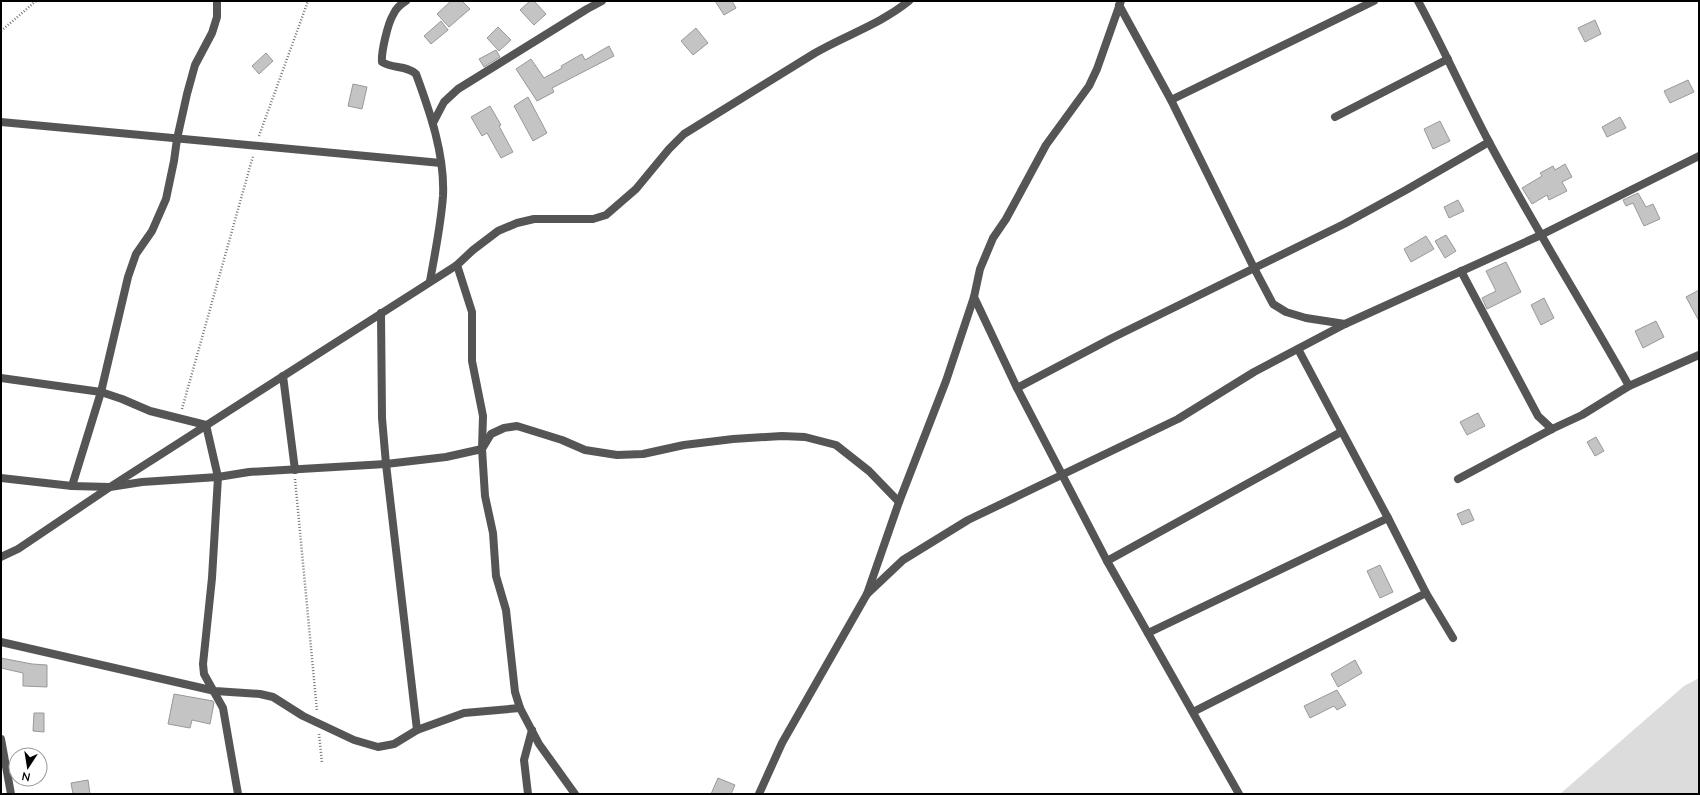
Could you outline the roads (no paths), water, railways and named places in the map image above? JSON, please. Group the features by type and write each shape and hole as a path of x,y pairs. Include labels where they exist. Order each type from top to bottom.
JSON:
{"street":[{"path":"72,486 101,392 128,277 136,254 152,230 166,199 177,139 196,66 212,33 217,16 217,1"},
{"path":"406,1 398,7 392,16 381,55 382,62 388,66 410,68 416,74 433,123 441,164 443,196 430,281"},
{"path":"433,123 444,102 458,89 602,1"},
{"path":"1,557 18,549 110,487 457,265 498,231 517,223 534,219 593,219 606,215 636,189 669,149 684,134 826,46 885,19 910,1"},
{"path":"1171,100 1374,1"},
{"path":"1418,1 1489,142 1629,386"},
{"path":"1120,3 1171,100 1273,304 1306,318 1346,324"},
{"path":"759,794 782,742 867,594 899,502 946,381 974,297 980,269 993,238 1006,219 1046,145 1089,86 1097,69 1120,3"},
{"path":"1335,117 1448,59"},
{"path":"1,122 441,164"},
{"path":"1016,388 1379,205 1489,142"},
{"path":"867,594 902,560 968,520 1178,419 1254,372 1346,324 1541,235 1699,156"},
{"path":"457,265 472,312 472,361 483,416 482,449 486,496 493,533 496,576 506,610 515,692 520,708 532,730 554,767 575,794"},
{"path":"1461,271 1538,416 1552,429"},
{"path":"974,297 1016,388 1107,561 1239,794"},
{"path":"381,313 382,418 417,730"},
{"path":"1298,349 1426,593 1453,638"},
{"path":"1458,479 1552,429 1582,415 1629,386 1699,355"},
{"path":"283,376 294,470"},
{"path":"1,378 101,392 150,411 180,417 206,425"},
{"path":"206,425 218,477 212,578 203,664 204,674 224,708 238,794"},
{"path":"1,478 72,486 110,487 142,482 218,477 248,472 386,464 446,457 482,449 491,434 504,428 517,426 562,440 585,450 617,455 643,454 684,445 734,439 782,436 805,437 836,445 869,471 899,502"},
{"path":"1107,561 1341,432"},
{"path":"1148,633 1388,518"},
{"path":"1193,712 1426,593"},
{"path":"1,642 214,691 260,694 273,697 303,716 354,740 378,747 394,744 417,730 464,714 520,708"},
{"path":"528,794 524,760 532,730"},
{"path":"1,739 11,794"}]}
